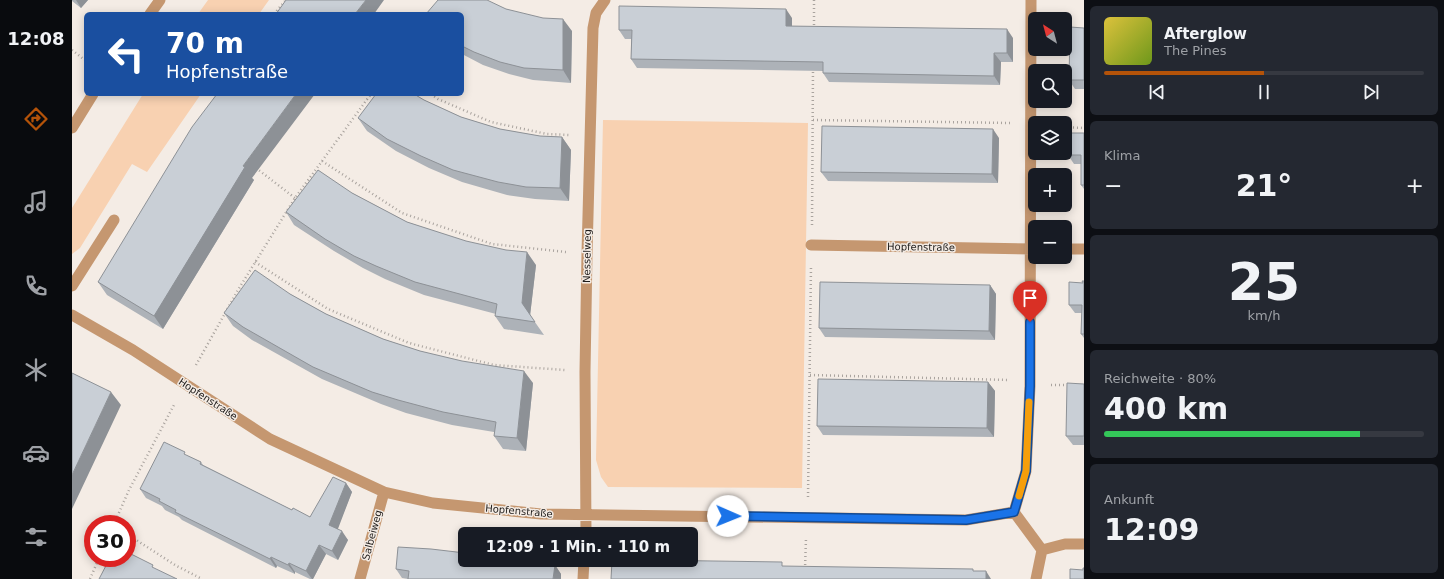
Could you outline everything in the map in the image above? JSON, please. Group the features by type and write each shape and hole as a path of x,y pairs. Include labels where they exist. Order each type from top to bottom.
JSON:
{"street":[{"path":"151,12 160,0"},
{"name":"Nesselweg","path":"586,514 585,372 593,28 596,13 605,0"},
{"path":"1031,0 1031,116"},
{"path":"72,128 92,96"},
{"path":"1032,160 1033,220"},
{"path":"72,286 114,220"},
{"name":"Hopfenstraße","path":"811,245 1028,249"},
{"path":"1072,249 1084,249"},
{"path":"1033,264 1026,471 1014,512 1042,550 1036,579"},
{"name":"Hopfenstraße","path":"72,315 133,350 270,439 384,492 433,503 542,514 966,520 1014,512"},
{"name":"Salbeiweg","path":"360,579 384,492"},
{"path":"586,514 586,527"},
{"path":"1042,550 1066,544 1084,544"},
{"path":"583,579 584,567"}],"path":[{"path":"276,12 286,0"},
{"path":"72,50 84,60"},
{"path":"118,515 129,490 185,385 238,290 295,198 370,96"},
{"path":"434,96 491,122 547,134 591,136"},
{"path":"813,120 1028,123"},
{"path":"1072,127 1084,128"},
{"path":"322,161 402,213 492,244 587,254"},
{"path":"252,166 295,198"},
{"path":"255,262 328,309 409,343 494,365 585,372"},
{"path":"810,375 1076,385"},
{"path":"806,518 806,571"},
{"path":"136,540 175,565 202,579"},
{"path":"90,579 95,567"}],"shaded area":[{"path":"208,0 269,0 260,12 199,12"},
{"path":"142,96 200,96 147,172 132,164 80,248 72,254 72,208"},
{"path":"603,120 808,123 802,488 608,487 601,477 596,460"}],"building":[{"path":"286,0 366,0 357,12 277,12"},
{"path":"438,0 487,0 506,9 543,18 563,19 563,70 524,68 500,62 474,52 464,47 464,12 428,12"},
{"path":"619,6 786,9 786,26 1007,29 1007,53 994,53 994,76 823,73 823,62 631,59 632,30 619,30"},
{"path":"1072,27 1084,28 1084,80 1072,80 1072,64 1069,64 1069,56 1072,56"},
{"path":"215,96 295,96 243,166 245,167 154,316 98,282 192,127"},
{"path":"374,96 417,96 461,117 500,129 540,136 562,137 560,188 526,187 498,182 453,170 387,139 358,118"},
{"path":"822,126 993,129 992,174 821,172"},
{"path":"1072,133 1084,133 1084,185 1081,185 1081,155 1072,155"},
{"path":"318,170 352,193 407,222 466,241 506,250 527,252 522,303 535,322 495,316 497,304 415,282 376,266 354,256 325,239 286,212"},
{"path":"255,270 290,294 326,314 383,339 420,351 462,361 524,371 517,438 494,436 496,422 443,412 372,392 313,367 243,327 224,313"},
{"path":"1082,281 1084,281 1084,334 1081,334 1082,305 1069,305 1069,282 1083,283"},
{"path":"820,282 990,285 989,331 819,328"},
{"path":"72,373 111,392 72,475"},
{"path":"818,379 988,382 987,428 817,426"},
{"path":"1067,383 1084,384 1084,436 1066,436"},
{"path":"164,442 185,452 184,454 201,462 200,464 292,510 293,508 310,517 333,477 346,483 329,525 342,531 332,551 319,545 306,571 271,557 270,559 175,512 176,510 159,501 160,499 140,489"},
{"path":"398,547 458,552 458,567 555,567 553,579 408,579 409,571 396,569"},
{"path":"136,556 153,565 152,567 177,579 99,579 105,567 136,567"},
{"path":"698,561 782,562 782,566 973,569 973,571 986,571 986,579 611,579 612,567 698,567"},
{"path":"1083,568 1084,579 1070,579 1070,569 1083,570"}],"slow traffic":[{"path":"1019,496 1026,471 1029,402"}],"route":[{"path":"728,516 966,520 1014,512 1026,471 1030,386 1030,322"}]}
